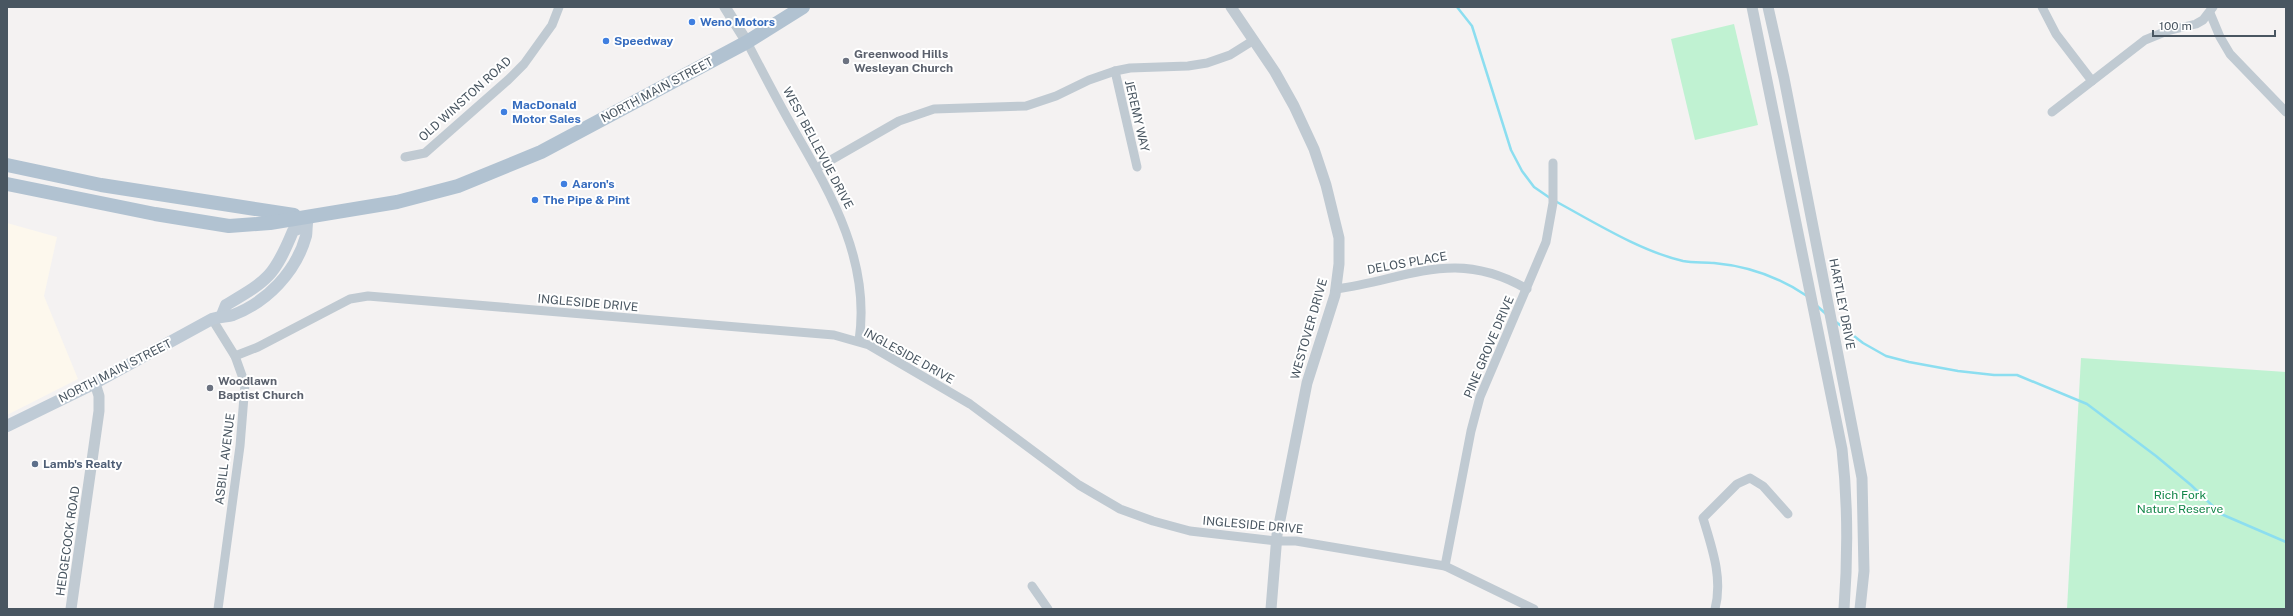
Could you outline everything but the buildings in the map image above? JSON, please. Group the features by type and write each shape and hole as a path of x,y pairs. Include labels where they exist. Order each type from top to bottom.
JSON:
{"main road":[{"name":"NORTH MAIN STREET","path":"7,426 95,383 217,317 231,316 268,295 281,283 295,260 306,234 306,222 397,202 458,186 502,169 541,152 747,42 803,7"},
{"path":"7,165 100,185 306,222"},
{"path":"7,184 154,214 229,226 306,222"}],"street":[{"name":"OLD WINSTON ROAD","path":"405,157 425,153 508,80 524,64 552,25 559,7"},
{"path":"725,7 747,42"},
{"name":"WESTOVER DRIVE","path":"1231,7 1254,40 1294,106 1314,149 1326,185 1339,238 1339,264 1336,289 1307,383 1277,541 1271,609"},
{"path":"1752,7 1842,449 1846,485 1848,552 1844,609"},
{"name":"HARTLEY DRIVE","path":"1768,7 1862,478 1864,571 1860,609"},
{"path":"2042,7 2056,34 2092,81"},
{"path":"2052,112 2145,40 2167,31 2196,24 2211,10 2220,37 2230,54 2286,112"},
{"path":"817,168 899,121 922,113 951,108 1026,106 1056,96 1089,80 1115,71 1130,68 1188,66 1207,63 1230,55 1254,40"},
{"name":"WEST BELLEVUE DRIVE","path":"747,42 817,168 834,201 852,245 861,301 859,341"},
{"name":"JEREMY WAY","path":"1115,71 1137,167"},
{"name":"PINE GROVE DRIVE","path":"1445,566 1471,431 1480,396 1527,288 1549,230 1553,203 1553,164"},
{"name":"DELOS PLACE","path":"1336,289 1414,272 1458,267 1495,273 1527,288"},
{"name":"INGLESIDE DRIVE","path":"235,356 258,347 350,300 368,296 834,335 869,345 970,404 1079,485 1120,509 1153,521 1190,531 1277,541 1296,541 1445,566 1534,609"},
{"name":"ASBILL AVENUE","path":"217,317 235,356 245,384 240,446 218,609"},
{"name":"HEDGECOCK ROAD","path":"72,609 99,411 99,396 95,383"},
{"path":"1715,609 1718,586 1716,566 1703,518 1736,484 1750,478 1763,486 1788,514"},
{"path":"1032,586 1048,609"}],"shaded area":[{"path":"7,223 57,237 44,296 78,379 7,415"}],"green space":[{"path":"1734,24 1758,125 1695,140 1671,39"},
{"name":"Rich Fork Nature Reserve","path":"2081,358 2286,372 2286,609 2067,609"}],"waterway":[{"path":"1457,7 1472,26 1511,150 1522,171 1534,187 1550,198"},
{"path":"1555,201 1618,235 1650,250 1683,261 1726,264 1751,270 1785,283 1807,296"},
{"path":"1816,305 1826,314"},
{"path":"1836,322 1863,343 1886,356 1958,371 1994,375 2017,375 2087,404 2156,456 2191,485 2221,514 2286,542"}],"place":[{"name":"Weno Motors","path":"692,22"},
{"name":"Speedway","path":"606,41"},
{"name":"Greenwood Hills Wesleyan Church","path":"846,61"},
{"name":"MacDonald Motor Sales","path":"504,112"},
{"name":"Aaron's","path":"564,184"},
{"name":"The Pipe & Pint","path":"535,200"},
{"name":"Woodlawn Baptist Church","path":"210,388"},
{"name":"Lamb's Realty","path":"35,464"}]}
